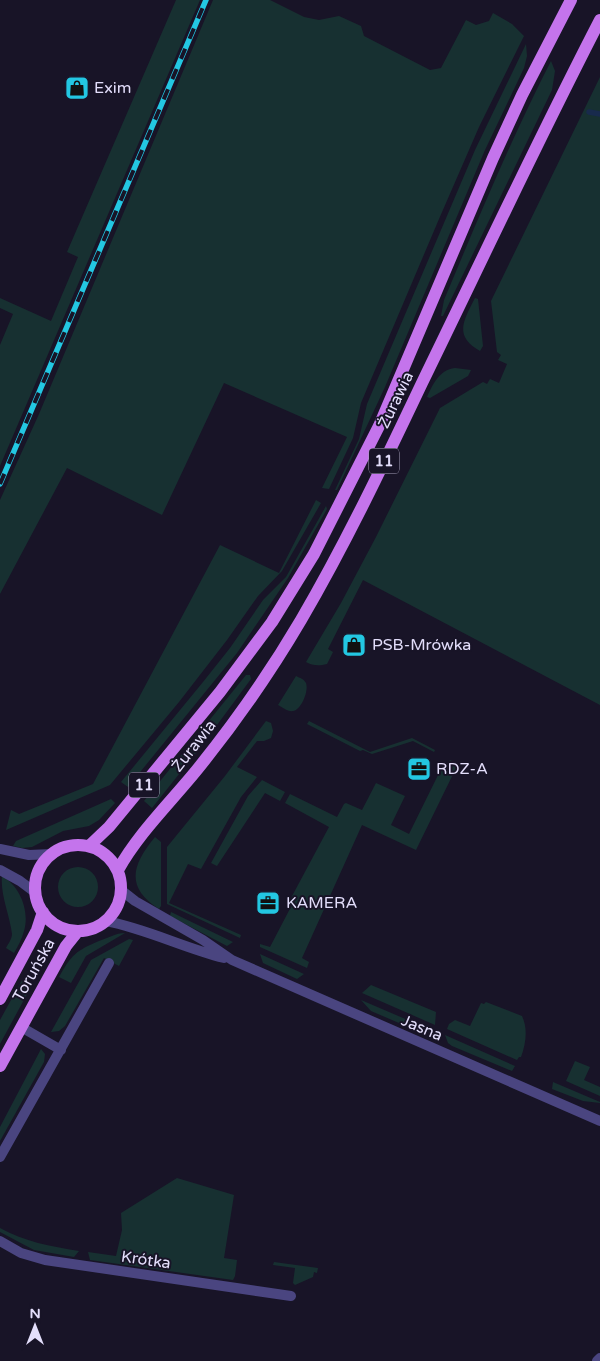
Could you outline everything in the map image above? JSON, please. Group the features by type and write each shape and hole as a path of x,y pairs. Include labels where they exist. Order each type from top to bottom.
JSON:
{"main road":[{"name":"Żurawia","path":"89,846 109,827 220,692 272,622 314,554 379,426 496,150 571,0"},
{"name":"Żurawia","path":"118,870 128,852 201,765 246,705 331,568 556,105 600,20"},
{"path":"72,845 89,846 104,853 118,870 122,890 117,907 106,921 93,928 78,931 60,927 52,922 39,905 36,893 38,871 52,854 63,847 72,845"},
{"name":"Toruńska","path":"0,999 37,930 43,912"},
{"name":"Toruńska","path":"0,1066 66,946 78,931"}],"street":[{"path":"0,849 28,855 52,854"},
{"path":"0,870 36,893"},
{"name":"Jasna","path":"122,890 136,901 203,940 232,960"},
{"name":"Jasna","path":"106,921 124,924 199,952 232,960 600,1121"},
{"path":"0,1157 109,963"},
{"name":"Toruńska","path":"21,1027 61,1050"},
{"name":"Krótka","path":"0,1241 21,1253 45,1260 291,1296"},
{"path":"596,1361 600,1358"}],"green space":[{"path":"176,0 200,0 0,466 0,345 13,314 0,308 0,298 51,321 78,257 67,252"},
{"path":"213,0 270,0 304,17 319,20 339,16 361,26 364,36 430,70 441,68 466,20 476,25 489,21 493,13 512,24 524,36 479,127 439,219 361,403 353,438 329,489 322,488 347,437 224,383 162,515 67,468 0,594 0,500 39,414"},
{"path":"526,44 527,56 524,68 485,150 385,387 337,490 335,490 359,439 367,404 475,150"},
{"path":"551,61 555,71 552,90 443,316 441,316 444,300 482,209"},
{"path":"600,77 600,705 363,580 328,649 333,652 327,664 316,665 306,662 341,603 376,537 440,408 483,382 487,384 490,379 499,383 507,364 498,360 501,355 497,352 491,301"},
{"path":"475,298 478,299 483,346 480,351 466,339 463,327 467,313"},
{"path":"449,369 471,370 468,376 430,398 427,397 434,383 441,375"},
{"path":"316,500 321,503 282,571 258,596 179,702 110,785 6,830 11,810 19,814 93,784 220,545 279,573"},
{"path":"326,506 327,509 288,578 237,653 128,787 121,782 230,648 263,600 286,577"},
{"path":"246,675 250,675 251,679 152,808 144,801"},
{"path":"296,676 302,679 307,686 304,700 296,710 291,711 278,705"},
{"path":"266,721 271,723 273,731 271,738 257,741 237,767 257,777 241,797 201,869 188,864 169,903 241,935 240,938 167,904 167,847 225,776"},
{"path":"309,721 370,752 412,738 435,750 434,752 413,741 372,754 363,750 360,751 307,724"},
{"path":"450,760 458,764 416,850 362,825 302,958 309,962 307,968 260,947 260,944 270,947 294,901 291,898 329,827 285,803 290,794 337,817 346,803 362,810 376,783 405,796 391,825 409,834 441,769"},
{"path":"262,780 285,792 280,801 265,793 217,866 211,863 248,796"},
{"path":"111,799 115,803 99,820 89,826 63,831 32,847 22,848 13,846 16,841"},
{"path":"155,837 161,842 161,906 159,909 148,901 141,892 137,884 136,875 141,857"},
{"path":"78,867 92,873 98,887 92,901 78,907 64,901 58,887 64,873"},
{"path":"2,876 14,886 22,900 26,915 24,931 14,953 6,948 12,934 2,890"},
{"path":"171,912 233,942 227,946 170,916"},
{"path":"125,933 86,956 71,983 59,977 75,954 91,944"},
{"path":"129,939 133,940 119,966 104,958 65,1026 59,1031 51,1032 91,960"},
{"path":"260,954 304,974 297,979 263,963"},
{"path":"22,980 32,985 0,1044 0,1020"},
{"path":"371,985 436,1012 435,1025 362,993"},
{"path":"361,1000 431,1030 420,1032 371,1011"},
{"path":"486,1002 522,1016 526,1031 525,1041 521,1057 517,1060 447,1029 449,1024 455,1020 470,1026 481,1003 484,1004"},
{"path":"445,1035 515,1066 512,1071 452,1046 448,1043"},
{"path":"41,1049 45,1054 44,1062 0,1141 0,1127"},
{"path":"575,1061 590,1067 584,1080 600,1087 600,1096 566,1081"},
{"path":"553,1082 600,1103 583,1101 552,1089"},
{"path":"177,1178 234,1195 224,1258 237,1260 233,1280 90,1260 88,1252 116,1256 122,1230 121,1213"},
{"path":"0,1228 28,1240 79,1251 74,1257 34,1250 0,1232"},
{"path":"274,1262 318,1268 317,1273 314,1272 313,1277 295,1285 293,1283 295,1268 273,1265"}],"waterway":[{"path":"589,112 600,114"}],"railway":[{"path":"0,484 206,0"}],"place":[{"name":"Exim","path":"77,88"},
{"name":"PSB-Mrówka","path":"354,645"},
{"name":"RDZ-A","path":"419,769"},
{"name":"KAMERA","path":"268,903"}]}
